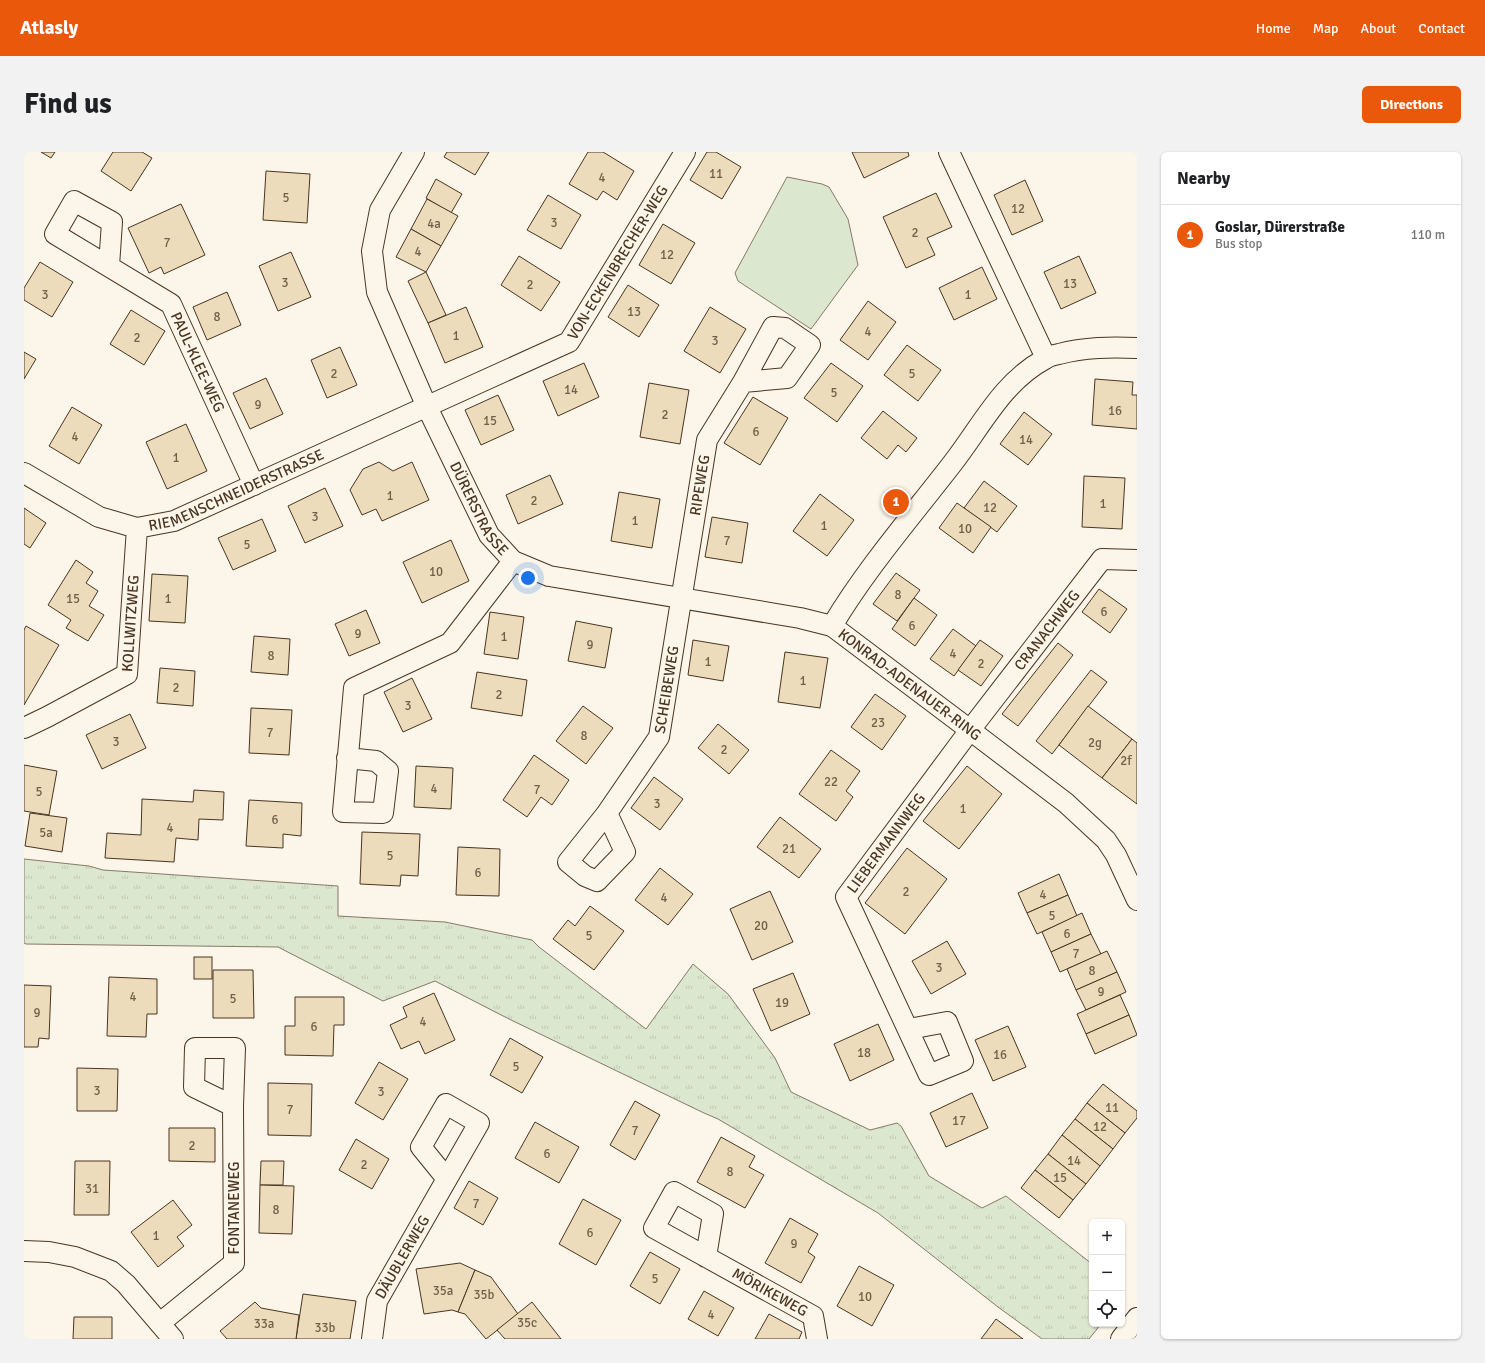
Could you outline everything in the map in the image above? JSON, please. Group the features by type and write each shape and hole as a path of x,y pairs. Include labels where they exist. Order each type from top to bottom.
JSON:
{"street":[{"name":"DÜRERSTRASSE","path":"414,152 380,210 372,251 377,292 427,407 489,535 513,561 550,576 800,618 832,626"},
{"name":"VON-ECKENBRECHER-WEG","path":"427,407 569,342 685,152"},
{"path":"950,152 1046,358"},
{"name":"PAUL-KLEE-WEG","path":"110,266 171,304 254,485"},
{"name":"KONRAD-ADENAUER-RING","path":"1137,348 1102,347 1070,351 1046,358 1018,376 1002,394 961,452 848,598 832,626 1066,803 1106,840 1116,855 1137,900"},
{"name":"RIPEWEG","path":"681,599 707,440 743,382"},
{"name":"RIEMENSCHNEIDERSTRASSE","path":"24,473 99,517 137,528 174,521 427,407"},
{"name":"KOLLWITZWEG","path":"24,728 127,674 137,528"},
{"name":"CRANACHWEG","path":"970,730 1102,559 1137,560"},
{"path":"347,758 354,688 450,643 513,561"},
{"name":"SCHEIBEWEG","path":"607,813 658,737 681,599"},
{"name":"LIEBERMANNWEG","path":"909,1029 846,897 970,730"},
{"name":"FONTANEWEG","path":"160,1323 234,1263 233,1106"},
{"name":"DÄUBLERWEG","path":"372,1339 377,1300 447,1179"},
{"path":"24,1251 49,1252 75,1257 111,1271 126,1284 173,1339"},
{"name":"MÖRIKEWEG","path":"706,1257 813,1316 817,1339"},
{"path":"1121,1339 1137,1318"},
{"path":"1131,1339 1137,1330"}],"green space":[{"path":"787,177 822,184 829,187 848,219 858,265 811,329 738,281 735,273"},
{"path":"24,859 89,866 103,870 338,886 338,916 445,922 532,940 539,947 646,1029 693,964 728,994 775,1058 791,1092 870,1130 897,1123 901,1126 929,1176 982,1208 1006,1196 1089,1262 1089,1327 1099,1327 1089,1339 1042,1339 998,1307 878,1213 718,1119 509,1019 435,981 383,1001 278,947 24,943"}],"building":[{"path":"41,152 55,152 51,158"},
{"path":"113,152 142,152 152,158 131,191 101,171"},
{"path":"447,152 489,152 475,175 444,157"},
{"path":"588,152 603,152 634,171 617,200 603,191 597,200 569,184"},
{"path":"707,152 716,152 741,167 722,199 690,180"},
{"path":"852,152 908,152 909,156 864,178"},
{"path":"266,171 310,174 307,223 263,220"},
{"path":"436,179 462,194 451,213 426,198"},
{"path":"1025,180 1043,221 1012,235 994,195"},
{"path":"936,193 952,227 927,238 935,255 906,268 883,217"},
{"path":"548,195 581,215 561,249 527,230"},
{"path":"427,199 458,216 441,246 411,229"},
{"path":"181,204 205,255 164,274 161,267 149,273 128,228"},
{"path":"663,224 695,243 671,284 639,265"},
{"path":"411,229 441,246 426,272 396,257"},
{"path":"291,252 311,297 278,311 259,266"},
{"path":"519,256 560,282 541,311 501,285"},
{"path":"1079,256 1096,293 1061,309 1044,272"},
{"path":"40,262 73,282 52,317 24,300 24,288"},
{"path":"982,267 997,299 954,320 939,288"},
{"path":"426,272 446,315 428,323 408,281"},
{"path":"628,285 659,305 639,337 608,317"},
{"path":"227,292 241,325 207,340 193,307"},
{"path":"868,301 896,322 868,360 840,340"},
{"path":"466,307 483,347 445,363 428,323"},
{"path":"710,307 746,329 720,373 684,351"},
{"path":"131,310 165,331 144,365 110,344"},
{"path":"907,345 941,370 918,401 884,375"},
{"path":"340,347 357,385 327,398 311,360"},
{"path":"24,352 36,359 24,379"},
{"path":"584,363 599,397 558,416 543,381"},
{"path":"831,363 863,386 837,422 804,398"},
{"path":"266,378 283,414 250,429 233,393"},
{"path":"1095,379 1133,382 1132,395 1137,395 1137,429 1092,425"},
{"path":"649,383 689,390 680,444 640,437"},
{"path":"498,395 514,430 481,445 465,410"},
{"path":"753,397 788,418 760,465 724,443"},
{"path":"72,407 102,425 79,464 49,446"},
{"path":"883,411 917,438 906,452 898,445 887,459 861,438"},
{"path":"1024,412 1052,434 1028,465 1000,444"},
{"path":"186,424 207,471 167,489 146,442"},
{"path":"379,462 393,471 412,462 429,500 382,521 376,509 362,515 350,490 363,469"},
{"path":"550,475 563,504 518,524 506,495"},
{"path":"1084,476 1125,478 1122,529 1082,527"},
{"path":"984,481 1017,506 997,532 964,508"},
{"path":"325,488 343,526 305,543 288,506"},
{"path":"619,492 660,499 652,548 611,541"},
{"path":"820,494 854,520 827,556 793,531"},
{"path":"957,503 991,527 973,553 939,528"},
{"path":"24,508 46,523 30,548 24,544"},
{"path":"712,517 748,523 742,563 705,557"},
{"path":"262,519 276,551 233,570 218,538"},
{"path":"451,540 469,581 422,603 403,562"},
{"path":"76,560 93,572 86,583 98,591 89,606 104,615 88,641 66,628 71,620 48,605"},
{"path":"896,573 920,590 897,621 873,604"},
{"path":"152,574 188,576 185,623 149,621"},
{"path":"1099,589 1127,609 1110,633 1082,612"},
{"path":"914,598 937,615 915,646 892,629"},
{"path":"366,610 380,643 349,656 335,624"},
{"path":"490,612 524,617 518,659 484,654"},
{"path":"576,621 612,628 605,668 568,661"},
{"path":"26,626 59,645 24,705 24,630"},
{"path":"953,629 976,646 954,676 930,659"},
{"path":"254,636 290,639 288,675 251,672"},
{"path":"693,640 729,646 723,681 688,675"},
{"path":"980,640 1003,656 981,686 958,670"},
{"path":"1058,643 1073,655 1018,726 1002,714"},
{"path":"785,652 828,658 820,708 778,702"},
{"path":"160,668 195,671 193,706 157,703"},
{"path":"1091,670 1107,682 1052,754 1036,741"},
{"path":"477,672 527,680 522,716 471,708"},
{"path":"412,678 432,719 403,732 384,692"},
{"path":"875,694 906,716 882,750 851,727"},
{"path":"583,706 613,728 586,764 556,741"},
{"path":"1088,706 1132,739 1102,778 1059,745"},
{"path":"251,708 292,710 289,755 249,753"},
{"path":"130,714 146,748 102,769 86,735"},
{"path":"718,724 749,750 729,774 698,748"},
{"path":"1132,739 1137,743 1137,804 1102,778"},
{"path":"831,750 860,771 846,791 853,797 836,821 799,794"},
{"path":"534,755 569,780 552,805 541,797 527,817 503,800"},
{"path":"24,765 57,771 49,815 24,811"},
{"path":"416,766 453,768 451,809 414,807"},
{"path":"967,766 1002,794 959,849 923,821"},
{"path":"654,777 683,799 660,830 631,808"},
{"path":"194,790 224,792 223,820 199,819 198,840 176,838 174,862 105,858 107,833 141,835 142,799 193,802"},
{"path":"249,800 302,803 301,836 283,834 283,848 246,846"},
{"path":"30,813 67,818 62,852 25,846"},
{"path":"780,817 821,849 799,878 757,847"},
{"path":"362,832 420,834 418,876 401,875 400,886 360,884"},
{"path":"458,847 500,849 499,896 456,895"},
{"path":"907,848 947,879 905,934 865,903"},
{"path":"660,868 693,894 668,925 635,900"},
{"path":"1059,874 1068,895 1027,913 1018,893"},
{"path":"770,891 793,942 752,960 730,909"},
{"path":"1068,895 1077,916 1037,934 1027,913"},
{"path":"590,906 624,931 594,970 553,939 568,920 575,926"},
{"path":"1082,913 1091,934 1051,952 1042,932"},
{"path":"1091,934 1101,954 1060,972 1051,952"},
{"path":"947,941 966,974 931,994 912,961"},
{"path":"1107,951 1117,972 1076,990 1067,969"},
{"path":"194,957 212,957 212,979 194,979"},
{"path":"213,970 253,970 254,1018 213,1018"},
{"path":"1117,972 1126,992 1086,1010 1076,990"},
{"path":"793,973 810,1014 771,1031 753,989"},
{"path":"109,977 157,979 157,1014 147,1014 146,1037 107,1036"},
{"path":"24,985 51,986 49,1039 39,1038 38,1047 24,1047"},
{"path":"434,993 455,1040 425,1054 419,1041 401,1049 390,1025 407,1017 403,1007"},
{"path":"1120,995 1129,1015 1086,1034 1077,1014"},
{"path":"295,997 344,997 344,1025 334,1025 333,1056 285,1055 285,1026 295,1026"},
{"path":"1129,1015 1137,1035 1095,1054 1086,1034"},
{"path":"878,1024 894,1060 850,1081 834,1044"},
{"path":"1008,1026 1026,1067 993,1081 975,1040"},
{"path":"510,1038 543,1057 522,1093 490,1075"},
{"path":"379,1062 408,1079 383,1120 355,1103"},
{"path":"77,1068 118,1069 117,1111 77,1111"},
{"path":"268,1083 312,1084 311,1136 268,1135"},
{"path":"1103,1084 1137,1111 1137,1118 1125,1133 1087,1103"},
{"path":"972,1093 988,1128 946,1147 930,1113"},
{"path":"635,1101 660,1115 635,1160 610,1145"},
{"path":"1087,1103 1125,1133 1113,1149 1075,1119"},
{"path":"1075,1119 1113,1149 1100,1166 1062,1135"},
{"path":"535,1122 579,1147 559,1183 515,1158"},
{"path":"169,1128 215,1128 215,1162 169,1161"},
{"path":"1062,1135 1100,1166 1086,1184 1048,1154"},
{"path":"721,1137 755,1156 749,1167 764,1175 745,1208 697,1182"},
{"path":"356,1139 389,1159 372,1189 339,1170"},
{"path":"1048,1154 1086,1184 1073,1200 1035,1170"},
{"path":"75,1161 110,1161 109,1215 74,1215"},
{"path":"261,1161 284,1161 283,1185 260,1185"},
{"path":"1035,1170 1073,1200 1059,1218 1021,1188"},
{"path":"469,1181 498,1198 483,1225 454,1208"},
{"path":"260,1185 294,1186 292,1234 259,1233"},
{"path":"583,1199 621,1220 596,1265 559,1244"},
{"path":"173,1200 192,1225 177,1237 184,1246 158,1267 131,1232"},
{"path":"790,1218 818,1234 808,1252 815,1257 801,1283 765,1263"},
{"path":"650,1252 680,1269 660,1304 630,1286"},
{"path":"460,1263 475,1270 458,1312 452,1310 424,1314 416,1269"},
{"path":"859,1266 894,1285 872,1326 837,1306"},
{"path":"475,1270 491,1277 518,1314 486,1339 465,1314 458,1312"},
{"path":"704,1291 734,1308 718,1336 688,1319"},
{"path":"303,1294 356,1301 350,1339 296,1339"},
{"path":"255,1302 261,1308 299,1315 296,1339 227,1339 220,1331"},
{"path":"532,1302 561,1339 505,1339 497,1330"},
{"path":"769,1314 802,1332 799,1339 755,1339"},
{"path":"74,1317 112,1317 112,1339 73,1339"},
{"path":"996,1319 1023,1339 981,1339"}],"place":[{"name":"Goslar, Dürerstraße","path":"896,502"}]}
